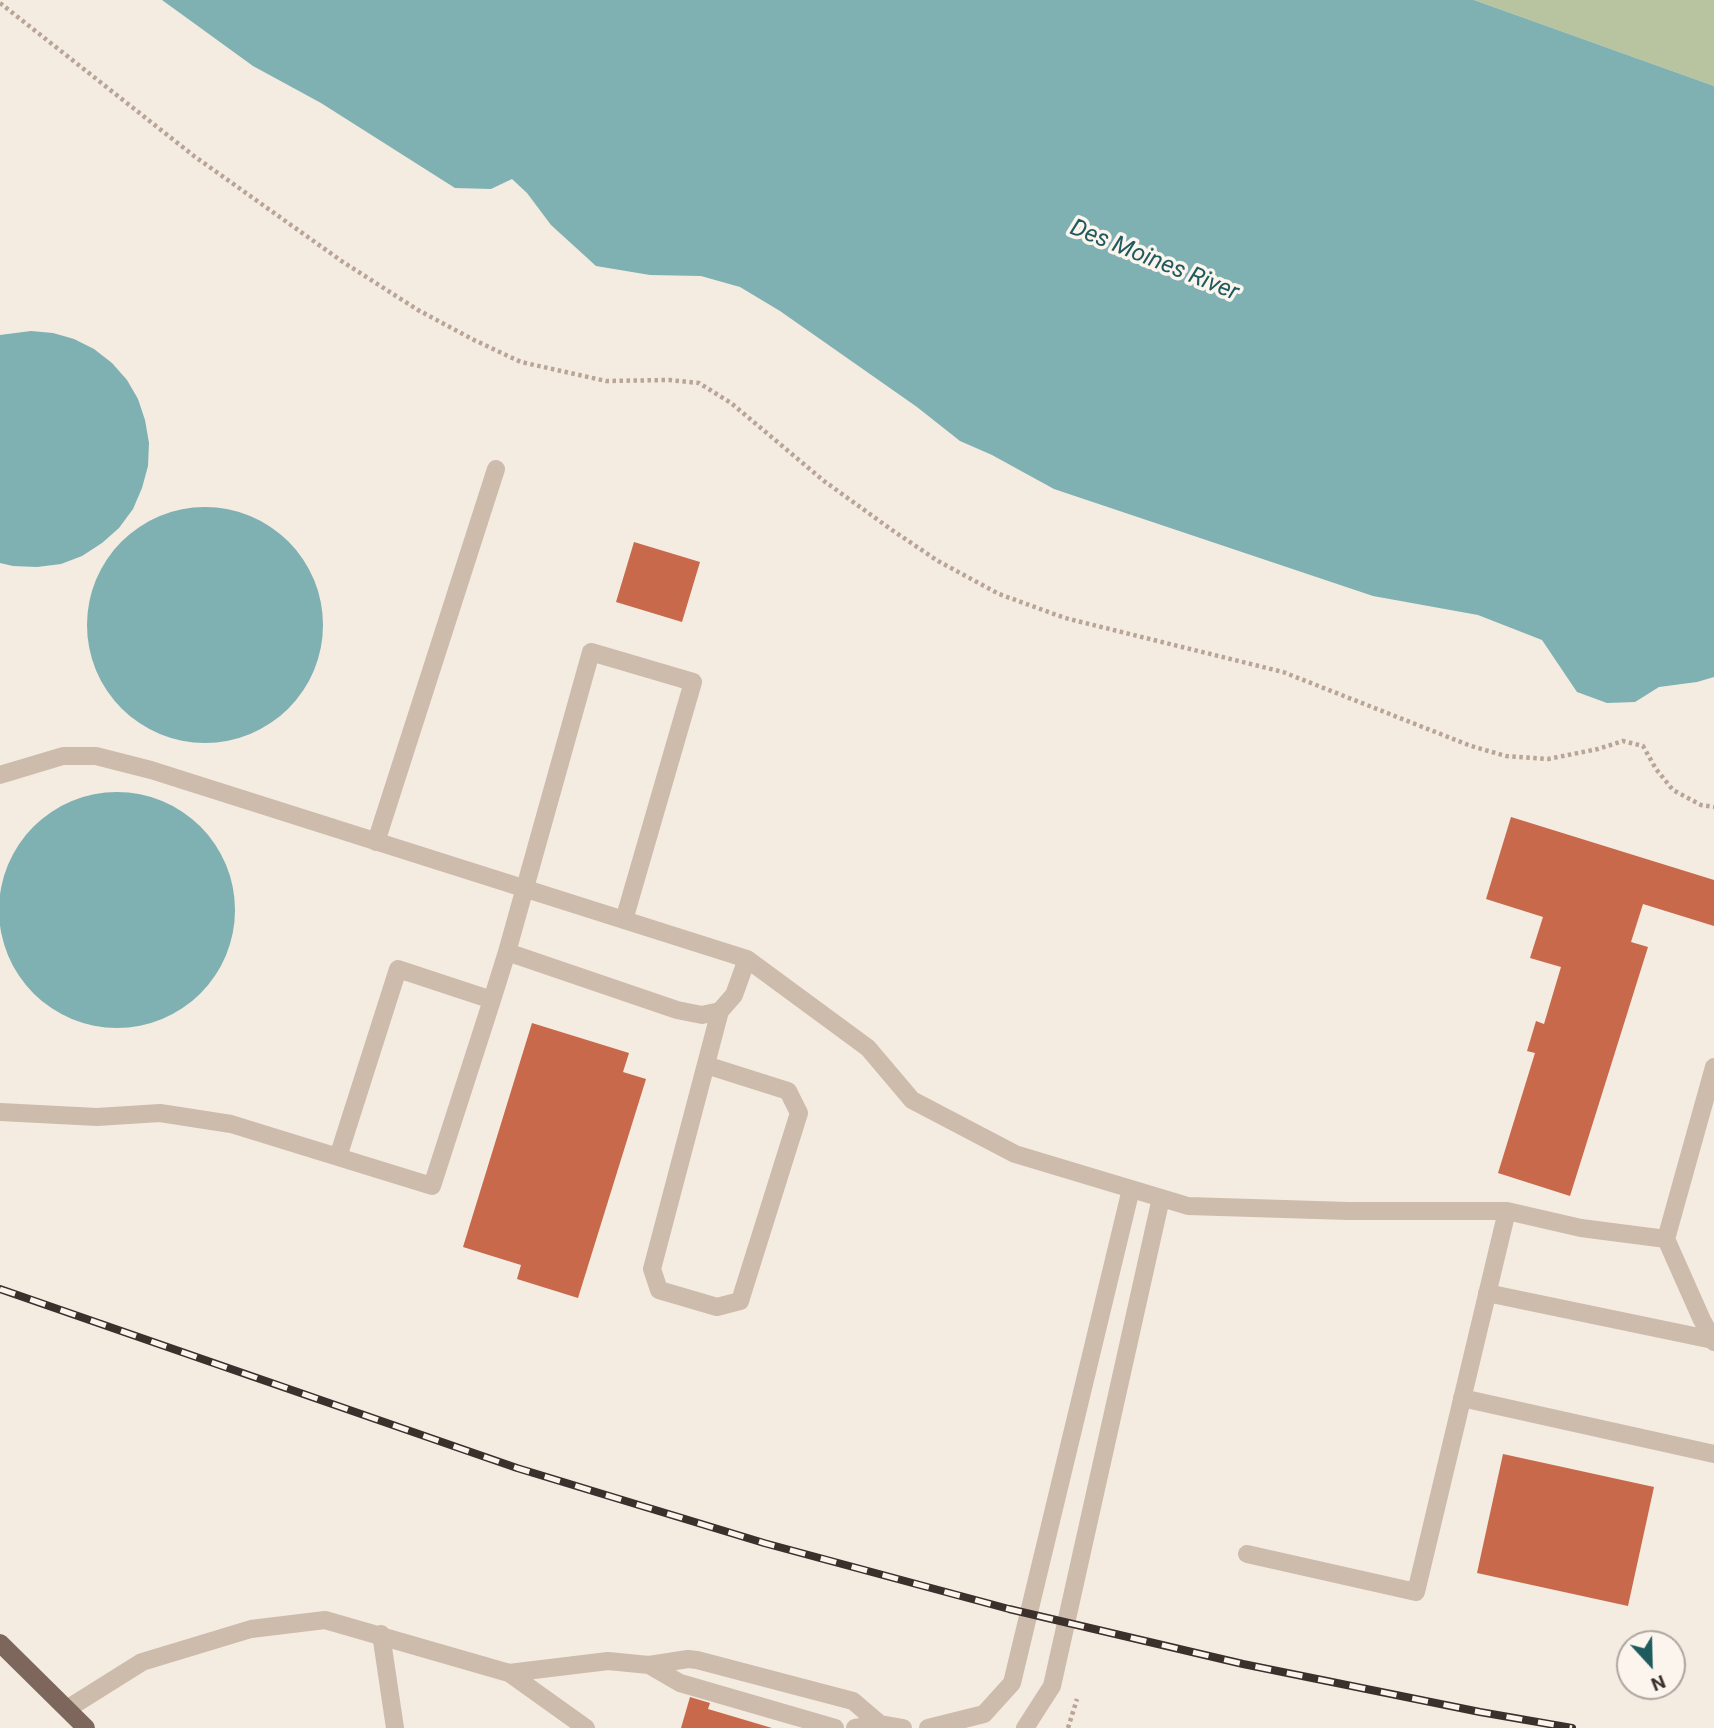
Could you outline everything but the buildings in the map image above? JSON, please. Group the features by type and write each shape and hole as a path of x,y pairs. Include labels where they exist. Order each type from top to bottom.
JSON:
{"main road":[{"path":"0,1643 86,1728"}],"lane":[{"path":"376,842 496,469"},
{"path":"0,1112 97,1117 160,1113 231,1124 432,1186 507,952 591,652 693,682 624,920"},
{"path":"0,775 63,756 96,756 151,770 747,959 868,1048 912,1100 1015,1154 1193,1208 1507,1211 1581,1228 1666,1239"},
{"path":"507,952 677,1010 702,1014 720,1011"},
{"path":"706,1065 788,1091 799,1113 740,1301 717,1307 659,1290 652,1269 720,1011 734,995 747,959"},
{"path":"338,1157 398,969 492,1000"},
{"path":"1714,1067 1666,1239 1714,1341"},
{"path":"928,1728 985,1714 1012,1684 1130,1189"},
{"path":"1025,1728 1052,1686 1161,1198"},
{"path":"1247,1554 1416,1592 1507,1211"},
{"path":"1487,1293 1714,1341"},
{"path":"1462,1398 1714,1454"},
{"path":"67,1709 142,1662 251,1629 325,1620 509,1673 586,1728"},
{"path":"381,1634 395,1728"},
{"path":"509,1673 608,1661 649,1665 688,1659 853,1701 880,1724"},
{"path":"649,1665 680,1683 835,1728"},
{"path":"855,1728 880,1724 903,1728"}],"path":[{"path":"0,3 194,156 343,262 418,310 521,362 606,382 669,380 699,383 731,403 824,481 891,530 939,561 999,594 1065,618 1283,672 1471,746 1506,756 1548,759 1623,741 1643,746 1656,769 1674,790 1701,805 1714,807"}],"green space":[{"path":"1474,0 1714,0 1714,86"}],"water":[{"name":"Des Moines River","path":"162,0 1474,0 1714,86 1714,677 1659,687 1635,702 1607,703 1577,692 1542,640 1478,615 1373,596 1054,489 960,441 917,407 780,311 740,287 701,276 650,275 596,266 551,225 527,193 512,179 491,189 455,188 321,103 253,66"},
{"path":"31,331 74,339 94,349 112,363 127,380 138,399 149,443 148,466 142,488 133,509 119,528 82,556 61,564 37,567 0,563 0,335"},
{"path":"193,507 217,507 261,521 289,541 314,580 321,602 321,648 314,670 289,709 261,729 239,738 217,743 193,743 149,729 121,709 101,681 92,659 87,637 87,613 101,569 121,541 149,521 171,512"},
{"path":"105,792 129,792 173,806 192,819 208,835 221,854 230,876 235,910 233,933 221,966 208,985 192,1001 173,1014 151,1023 129,1028 105,1028 61,1014 42,1001 26,985 13,966 4,944 -1,922 -1,898 13,854 26,835 42,819 61,806 83,797"}],"railway":[{"path":"0,1289 517,1468 764,1543 1009,1609 1243,1664 1572,1728"}]}
